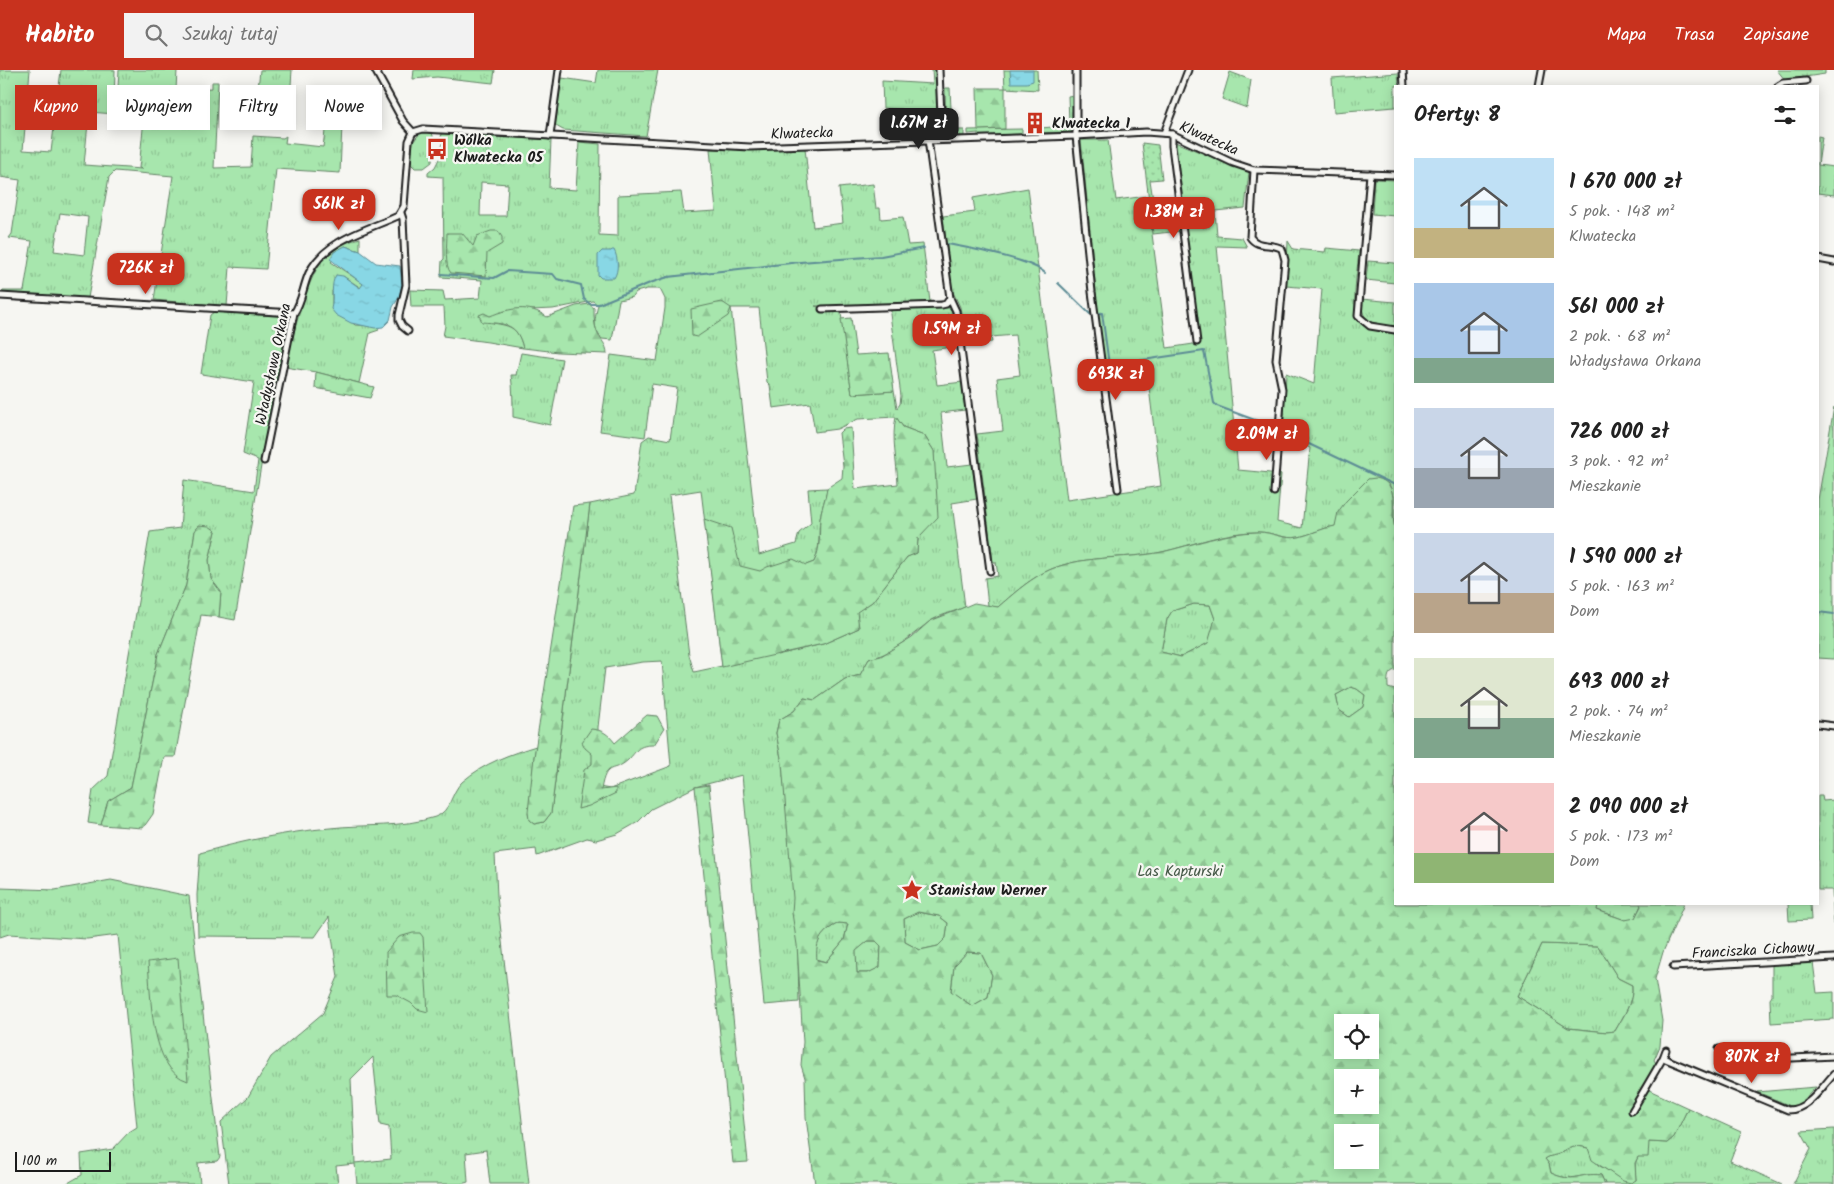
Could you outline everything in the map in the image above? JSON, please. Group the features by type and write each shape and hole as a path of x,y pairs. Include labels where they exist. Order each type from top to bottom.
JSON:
{"street":[{"path":"375,70 403,121 413,132 409,141 404,206 401,213 403,219 406,285 399,320 408,331"},
{"path":"550,136 558,70"},
{"path":"939,70 942,139"},
{"path":"1076,70 1076,136 1095,314 1118,489"},
{"path":"1164,133 1188,70"},
{"path":"1403,70 1404,85"},
{"path":"1539,85 1542,70"},
{"path":"1780,85 1806,81"},
{"name":"Klwatecka","path":"413,132 423,129 750,147 1146,132 1172,134 1233,163 1254,170 1394,175"},
{"path":"1172,134 1197,342"},
{"path":"928,140 950,298 956,311 990,571"},
{"path":"1254,170 1250,237 1259,244 1279,247 1284,254 1276,360 1282,382 1274,492"},
{"path":"1370,174 1358,316 1370,326 1394,330"},
{"name":"Władysława Orkana","path":"264,461 294,313 299,304 309,273 322,254 338,242 401,213"},
{"path":"1819,259 1834,262"},
{"path":"0,296 294,313"},
{"path":"822,309 942,305 946,304 950,298"},
{"path":"1819,724 1834,726"},
{"name":"Franciszka Cichawy","path":"1673,967 1834,958"},
{"path":"1719,1049 1739,1057 1754,1060 1834,1056"},
{"path":"1632,1111 1666,1050"},
{"path":"1663,1058 1788,1110 1798,1110 1805,1106 1834,1074"}],"green space":[{"path":"0,70 30,70 29,85 15,85 15,130 25,130 23,150 51,152 54,130 87,130 84,165 142,169 139,168 143,130 210,130 210,88 212,88 212,82 218,82 214,168 251,167 253,136 283,138 286,136 285,143 323,147 325,130 342,130 340,173 276,169 266,269 230,267 227,306 154,300 173,176 115,171 109,177 88,298 1,293 2,291 24,291 32,241 9,238 12,234 20,180 0,177","holes":["60,213 88,217 84,255 54,251"]},
{"path":"61,70 115,70 115,85 107,85 107,113 97,113 97,85 59,85"},
{"path":"119,70 177,70 176,85 118,85"},
{"path":"260,70 292,70 291,85 258,85"},
{"path":"414,70 495,70 493,83 437,77 413,79"},
{"path":"598,70 658,70 646,136 563,130 556,126 554,122 562,78 596,83"},
{"path":"932,70 936,70 939,134 904,135 902,109 883,108 882,81 933,84"},
{"path":"1004,70 1037,70 1038,90 1005,88"},
{"path":"1777,70 1825,70 1825,74 1785,80"},
{"path":"1230,72 1251,80 1247,108 1222,99"},
{"path":"1398,73 1399,85 1394,85 1394,107 1334,112 1332,78"},
{"path":"945,88 950,88 952,130 964,130 964,136 950,135 946,131"},
{"path":"977,88 1005,88 1005,129 978,130"},
{"path":"1074,95 1074,130 1071,132 1027,133 1027,129 1066,126 1069,123 1068,96"},
{"path":"1022,129 1022,134 978,136 978,133 968,134 968,130"},
{"path":"420,133 432,133 433,136 432,162 424,168 415,168 410,163 413,142"},
{"path":"442,134 551,140 549,188 576,190 579,142 600,144 599,235 618,236 618,195 681,192 684,213 716,211 710,149 805,148 813,227 843,223 839,188 873,184 876,208 880,208 881,219 903,217 908,245 923,244 930,302 815,306 841,313 852,394 894,391 897,408 900,404 901,396 891,311 895,309 949,308 952,311 958,346 932,350 937,385 963,382 965,410 941,413 947,467 972,464 977,499 952,503 965,607 929,622 894,649 869,659 860,675 845,679 815,700 804,698 794,711 779,720 776,733 782,763 797,916 799,1002 764,1005 742,775 695,787 651,809 638,822 617,834 596,840 587,838 537,856 536,849 495,854 497,896 529,1184 490,1184 486,1150 466,1153 468,1182 461,1184 357,1184 355,1164 336,1166 338,1184 229,1184 221,1122 248,1097 271,1057 323,1013 338,977 329,917 315,937 198,936 197,895 200,853 248,841 297,832 410,823 435,817 444,811 458,786 470,775 498,760 536,746 529,820 534,824 544,822 551,813 590,504 634,495 642,441 649,436 670,440 677,388 652,384 645,437 600,431 611,355 657,361 665,308 665,299 660,289 647,289 636,292 632,297 619,300 612,340 602,339 597,331 595,319 598,305 593,301 553,309 508,311 493,323 505,325 513,329 519,336 523,348 443,336 445,326 444,307 411,307 410,290 443,291 445,300 480,298 482,280 441,277 442,261 444,259 443,177 428,176 428,173 435,167 439,159 442,159 442,141 440,140","holes":["481,182 508,184 506,216 480,216","731,308 759,308 767,382 770,385 773,408 810,403 815,432 837,429 858,419 896,417 903,427 924,435 934,451 934,477 925,530 918,538 917,553 907,557 872,602 856,612 859,628 823,644 777,655 806,565 814,562 816,557 819,525 827,488 808,489 811,523 799,533 796,544 759,555","701,490 722,666 694,672 689,655 669,495","662,661 671,766 610,789 599,787 598,727 605,668","373,1057 380,1125 389,1127 391,1159 355,1163 351,1079"]},
{"path":"1819,136 1822,137 1819,158"},
{"path":"1081,140 1108,140 1116,200 1147,196 1167,348 1200,343 1174,148 1175,142 1249,172 1245,208 1215,211 1217,236 1242,238 1247,247 1217,246 1238,470 1281,474 1277,522 1302,528 1310,448 1283,435 1286,373 1314,384 1322,289 1286,286 1288,241 1293,249 1325,252 1326,248 1359,251 1355,301 1357,318 1365,327 1377,331 1394,333 1394,523 1393,495 1389,484 1368,479 1346,501 1336,526 1294,538 1264,532 1247,532 1210,539 1162,552 1071,563 1043,573 1019,589 998,607 988,606 985,578 998,576 996,562 993,562 977,434 1003,431 997,378 1020,375 1015,335 991,337 992,342 966,345 960,307 952,290 943,216 975,212 973,198 1028,188 1067,500 1161,486 1146,363 1106,368 1100,332"},
{"path":"1142,143 1158,145 1162,179 1150,180 1156,220 1165,219 1173,206 1177,204 1180,231 1153,234"},
{"path":"1819,165 1834,167 1834,195 1819,193"},
{"path":"1374,179 1394,180 1394,216 1372,214"},
{"path":"491,231 498,231 502,237 502,244 487,253 486,276 451,273 447,265 447,233 462,233 473,246 477,236"},
{"path":"360,238 360,251 345,246 331,262 364,284 361,288 343,276 332,291 332,305 355,325 377,326 379,330 370,333 359,383 316,372 285,367 300,310 317,268 324,258 336,248"},
{"path":"1368,261 1394,263 1394,283 1366,280"},
{"path":"1361,299 1394,302 1394,327 1380,326 1370,322 1366,319"},
{"path":"722,302 731,308 728,316 697,337 692,336 691,309"},
{"path":"589,304 594,308 596,329 606,347 607,354 523,348 514,329 498,323 482,322 479,315 484,313 490,316 512,309 526,309 533,310 547,317 576,306"},
{"path":"214,312 291,317 288,322 262,460 235,620 219,617 221,592 211,579 209,560 216,531 195,531 186,585 158,654 131,787 108,801 101,825 88,823 93,790 108,776 150,532 180,528 184,480 254,491 258,460 243,454 254,382 201,374 210,315"},
{"path":"851,318 856,355 889,353 894,391 852,394 841,319"},
{"path":"521,353 562,359 550,425 513,417 511,375 516,375"},
{"path":"316,372 374,387 370,398 315,388"},
{"path":"1834,407 1834,659 1819,658 1819,494"},
{"path":"896,417 903,427 924,435 934,451 938,517 918,538 917,553 907,557 872,602 857,612 859,628 823,644 722,667 704,519 731,528 740,566 760,571 793,559 806,565 814,562 819,546 821,515 827,488 842,478 843,466 839,433 843,429 851,428 855,489 898,484 894,442"},
{"name":"Las Kapturski","path":"1376,478 1384,481 1392,492 1394,521 1394,670 1388,677 1388,688 1394,690 1394,905 1598,905 1597,910 1625,920 1635,918 1640,905 1684,905 1663,952 1655,979 1662,1021 1660,1046 1654,1060 1659,1068 1649,1090 1688,1108 1674,1137 1667,1143 1649,1142 1648,1157 1638,1157 1635,1163 1636,1180 1631,1183 1623,1181 1592,1160 1588,1148 1579,1146 1545,1159 1549,1164 1551,1173 1566,1178 1601,1175 1605,1184 815,1184 806,1118 805,1078 801,1065 803,1042 797,945 792,913 793,898 782,763 776,733 779,720 794,711 804,698 815,700 845,679 860,675 869,659 881,656 912,637 930,621 974,603 998,607 1031,580 1057,567 1086,560 1162,552 1234,534 1263,532 1294,538 1335,526 1338,512 1368,479","holes":["1194,604 1210,605 1215,619 1208,643 1181,657 1161,652 1167,619 1172,611","1351,687 1365,695 1363,707 1349,717 1339,710 1336,695","918,912 939,916 948,923 946,938 938,946 920,950 905,942 904,919","839,923 848,924 844,940 826,962 817,960 817,947 821,937 828,929","868,941 876,941 881,946 880,967 868,973 857,973 856,951","1542,944 1598,946 1618,978 1632,985 1630,1003 1615,1031 1607,1032 1568,1028 1517,996","967,952 981,953 992,975 988,997 972,1006 951,991 954,966"]},
{"path":"590,504 551,813 544,822 534,824 529,820 528,812 534,757 573,506"},
{"path":"199,525 209,526 216,531 209,560 211,579 221,592 219,617 201,615 175,757 164,757 153,814 143,828 101,825 108,801 131,787 158,654 186,585 195,531"},
{"path":"1194,604 1210,605 1215,619 1209,643 1181,657 1161,652 1167,619 1172,611"},
{"path":"1351,687 1365,695 1363,707 1349,717 1339,710 1336,695"},
{"path":"647,715 657,716 664,729 654,745 641,747 623,764 608,771 601,790 616,788 616,793 589,806 578,809 584,770 592,764 592,754 585,748 582,742 591,729 605,733 615,743"},
{"path":"709,785 748,1162 733,1163 695,787"},
{"path":"1819,796 1822,796 1823,801 1834,800 1834,928 1832,890 1819,890"},
{"path":"111,880 189,896 220,1157 217,1161 198,1163 200,1184 66,1184 82,1175 81,1154 113,1149 129,1132 137,1127 118,935 87,939 9,934 0,937 0,888 55,890"},
{"path":"1598,905 1641,905 1635,919 1625,920 1597,910"},
{"path":"1788,905 1810,905 1811,920 1789,921"},
{"path":"918,912 939,916 948,923 946,938 938,946 920,950 905,942 904,919"},
{"path":"839,923 848,924 844,940 826,962 816,959 818,942 821,937 828,929"},
{"path":"420,933 423,937 428,1012 417,1009 411,1003 396,995 387,995 386,952 399,937"},
{"path":"868,941 876,941 881,946 880,968 868,973 857,973 855,951"},
{"path":"1542,944 1598,946 1618,978 1632,985 1630,1003 1615,1031 1607,1032 1568,1028 1517,996"},
{"path":"967,952 981,953 992,975 988,997 972,1006 951,992 954,966"},
{"path":"178,958 188,1081 175,1074 166,1062 159,1047 150,993 148,962"},
{"path":"1813,962 1817,993 1834,992 1834,1019 1771,1023 1772,964"},
{"path":"1816,1087 1800,1104 1793,1107 1757,1092"},
{"path":"1688,1108 1741,1132 1730,1161 1782,1184 1605,1184 1601,1175 1566,1178 1551,1173 1549,1164 1545,1159 1573,1147 1588,1148 1598,1165 1609,1171 1636,1180 1635,1167 1641,1152 1649,1142 1667,1143 1674,1137"},
{"path":"1834,1129 1834,1184 1793,1184 1811,1149 1801,1131"}],"water":[{"path":"1010,70 1033,70 1033,81 1011,83"},
{"path":"345,246 360,251 376,263 400,266 402,285 399,297 393,307 390,320 383,327 375,328 351,323 336,315 331,309 333,283 336,275 343,276 360,288 363,284 330,259 334,252"},
{"path":"614,250 617,260 616,275 614,278 601,278 598,275 598,255 602,251"}],"waterway":[{"path":"948,244 1014,259 1027,263 1045,273"},
{"path":"441,274 494,278 507,271 553,274 557,279 581,285 584,299 590,304 599,304 668,277 800,262 881,256 924,248"},
{"path":"1058,283 1090,314 1102,313 1109,365 1204,351 1214,403 1217,406 1271,426 1394,485"},
{"path":"1819,612 1834,614"}],"place":[{"name":"Klwatecka 1","path":"1035,123"},
{"name":"Wólka Klwatecka 05","path":"437,149"},
{"name":"Stanisław Werner","path":"912,890"}]}
